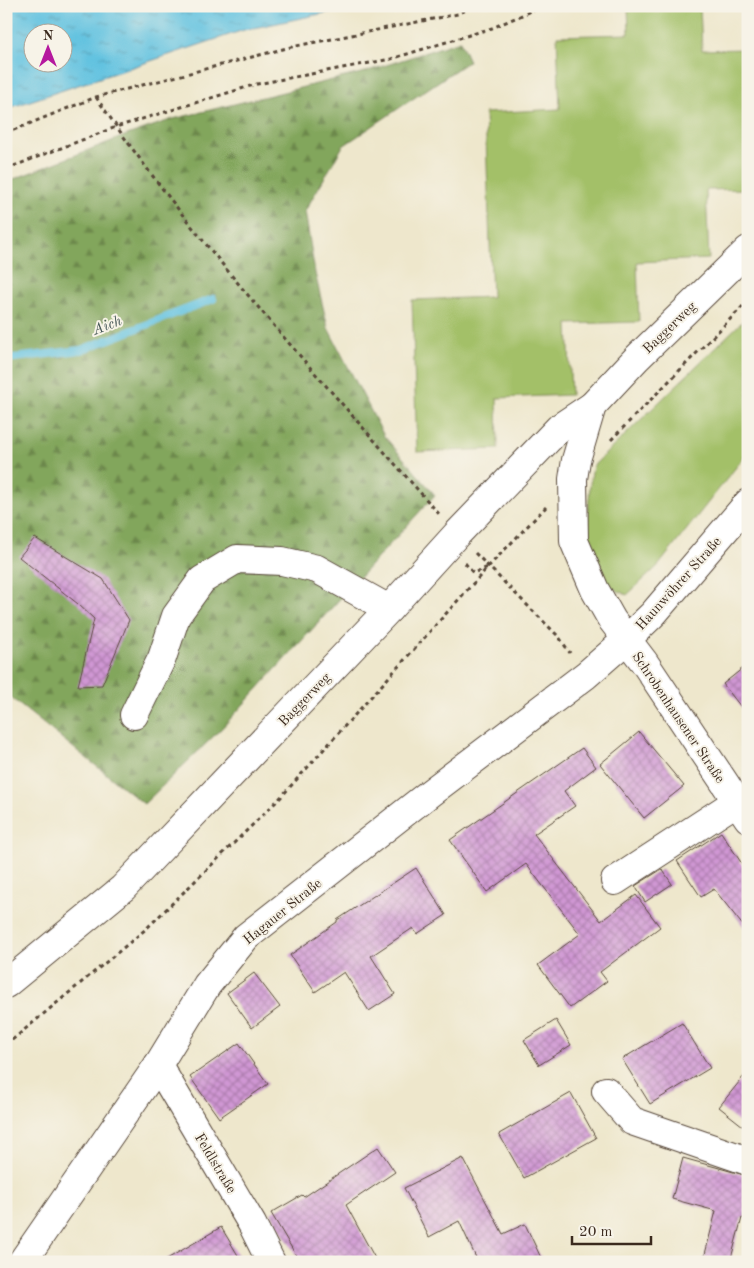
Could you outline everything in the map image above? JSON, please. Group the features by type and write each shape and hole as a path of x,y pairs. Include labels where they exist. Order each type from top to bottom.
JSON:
{"street":[{"name":"Baggerweg","path":"6,984 123,888 559,428 592,406 637,358 748,250"},
{"name":"Baggerweg","path":"592,406 576,460 573,479 574,541 595,590 626,640"},
{"name":"Haunwöhrer Straße","path":"626,640 653,614 748,503"},
{"path":"134,715 162,658 176,616 202,580 237,559 282,561 318,570 389,609"},
{"name":"Hagauer Straße","path":"22,1262 158,1065 207,985 246,937 430,793 586,676 626,640"},
{"name":"Schrobenhausener Straße","path":"626,640 644,662 742,810"},
{"path":"615,881 742,810"},
{"name":"Feldlstraße","path":"158,1065 252,1224 271,1262"},
{"path":"606,1091 632,1121 748,1161"}],"path":[{"path":"6,133 96,97 291,47 458,14 474,6"},
{"path":"6,169 116,126 257,84 391,59 492,28 543,6"},
{"path":"96,97 225,269 457,534"},
{"path":"608,443 748,302"},
{"path":"6,1045 146,929 280,798 488,567 573,479"},
{"path":"488,567 559,637 586,676"}],"green space":[{"path":"628,6 700,6 702,50 748,49 748,189 706,190 709,259 637,262 639,322 568,324 571,395 497,398 498,449 417,452 412,300 492,297 485,113 560,109 557,36 629,34"},
{"path":"460,41 469,61 343,146 305,211 315,273 328,328 384,436 435,495 221,729 144,804 6,694 6,182 173,119 365,72"},
{"path":"748,316 748,452 658,566 627,595 603,584 605,582 587,531 593,466"}],"water":[{"path":"6,6 359,6 244,30 6,109"}],"building":[{"path":"35,538 103,579 129,620 102,685 78,686 94,619 19,557"},
{"path":"748,664 748,716 723,684"},
{"path":"639,732 684,786 644,818 600,764"},
{"path":"582,748 596,767 564,791 575,806 534,834 601,921 636,895 660,927 600,972 607,981 570,1008 538,965 580,934 526,864 487,892 450,840"},
{"path":"721,832 748,873 748,932 714,889 701,897 677,861"},
{"path":"416,868 446,915 417,934 413,928 371,956 395,994 369,1011 344,972 315,992 290,955 337,922 337,920"},
{"path":"662,869 672,884 645,902 635,886"},
{"path":"254,973 280,1007 252,1028 227,993"},
{"path":"556,1020 571,1045 539,1065 524,1040"},
{"path":"682,1023 710,1068 650,1104 622,1059"},
{"path":"239,1043 268,1084 219,1118 190,1077"},
{"path":"748,1071 748,1130 719,1107"},
{"path":"571,1093 596,1138 524,1178 499,1134"},
{"path":"378,1147 395,1172 346,1205 377,1262 300,1262 271,1213 302,1195 304,1197"},
{"path":"463,1158 503,1234 525,1224 543,1262 478,1262 459,1221 429,1237 404,1188"},
{"path":"683,1158 748,1176 748,1219 742,1218 730,1262 703,1262 716,1211 672,1199"},
{"path":"221,1227 242,1262 162,1262"}],"waterway":[{"name":"Aich","path":"6,359 81,350 213,299"}]}
